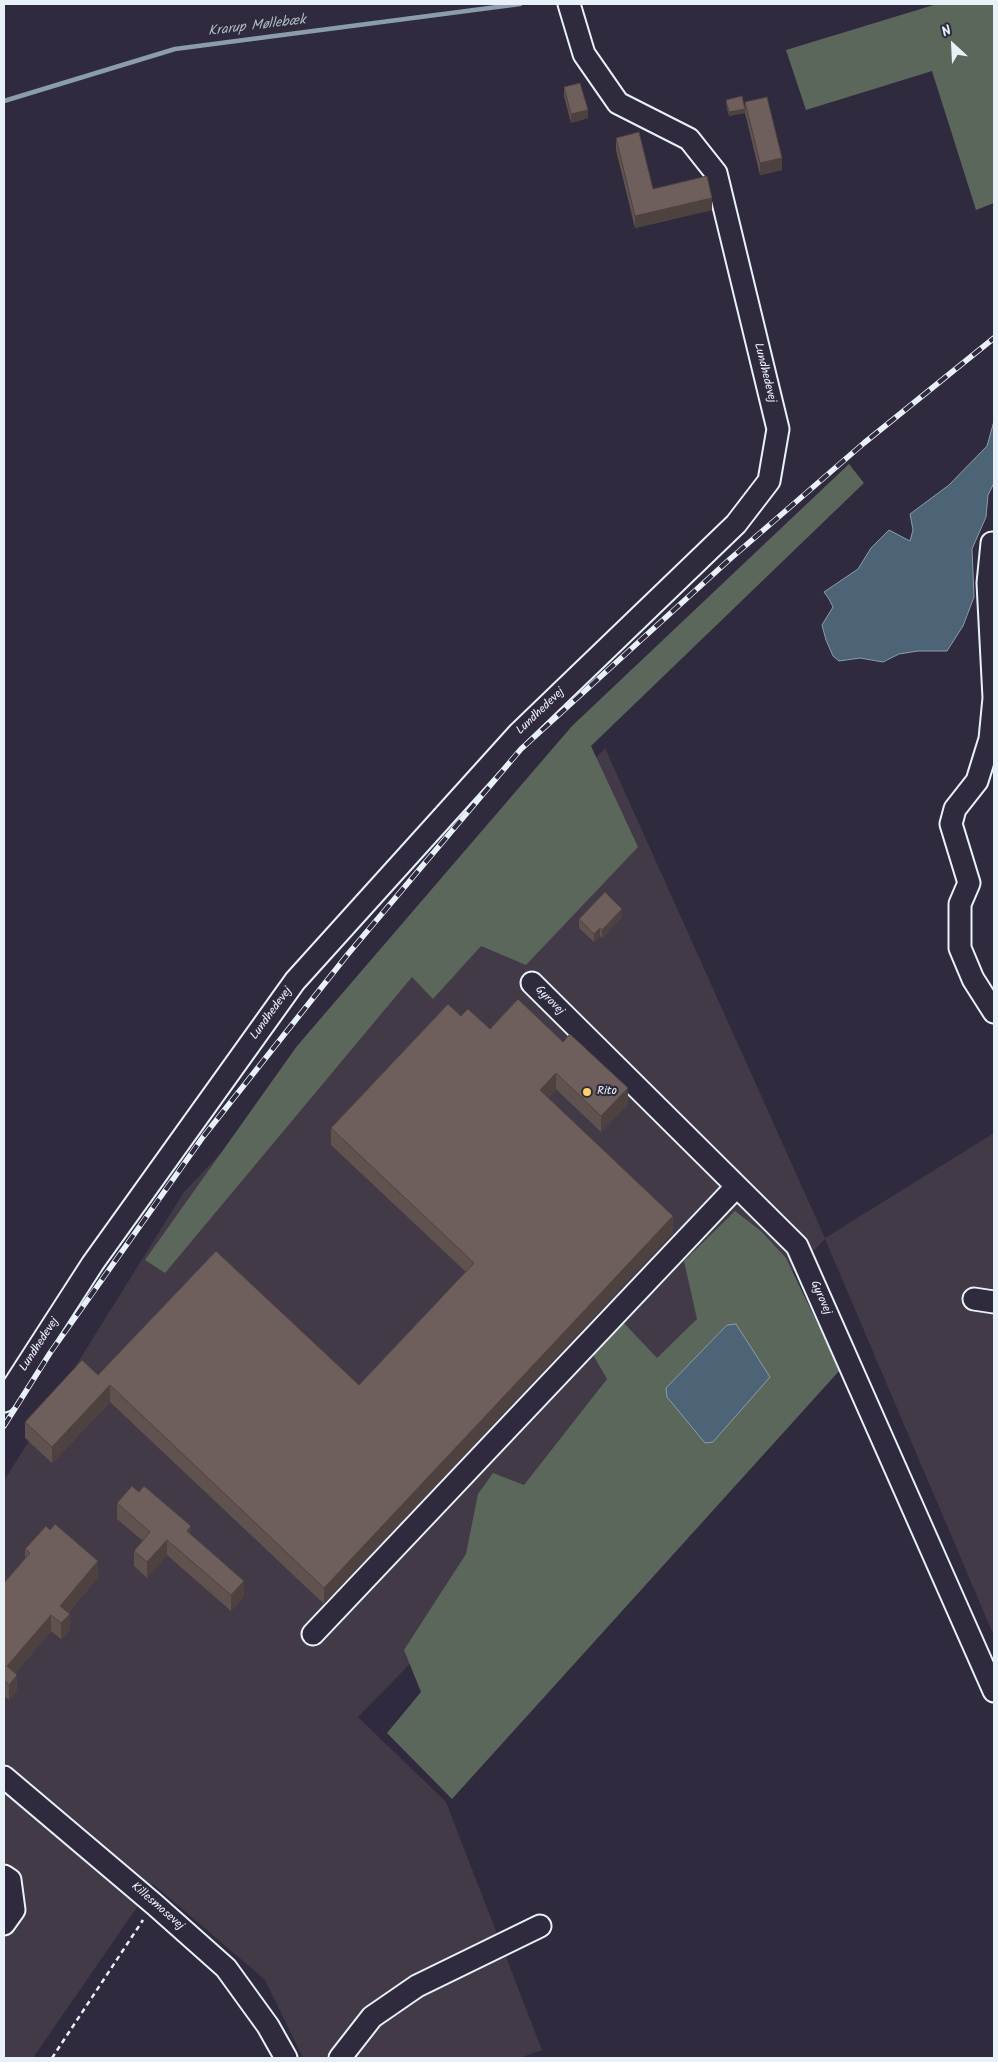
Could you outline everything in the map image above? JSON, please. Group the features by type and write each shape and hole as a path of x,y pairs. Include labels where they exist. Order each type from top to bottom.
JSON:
{"street":[{"name":"Lundhedevej","path":"4,1401 93,1263 295,981 519,733 736,524 769,481 778,429 716,173 689,139 618,103 584,54 569,4"},
{"path":"992,543 988,583 994,698 990,739 977,781 955,809 951,824 969,883 960,904 960,948 972,979 994,1012"},
{"name":"Gyrovej","path":"532,983 797,1246 994,1691"},
{"path":"313,1634 736,1187"},
{"name":"Killesmosevej","path":"4,1777 154,1904 226,1968 268,2026 286,2058"},
{"path":"4,1876 10,1880 14,1910 4,1924"},
{"path":"340,2058 372,2017 417,1986 540,1926"}],"path":[{"path":"52,2058 154,1904"}],"shaded area":[{"path":"605,748 825,1238 994,1133 994,1636 825,1239 358,1717 446,1802 542,2050 520,2058 303,2058 265,1980 153,1884 33,2058 4,2058 4,1481 184,1192"}],"green space":[{"path":"937,4 994,4 994,203 976,210 932,71 806,110 786,50"},
{"path":"849,464 864,483 591,746 638,847 526,965 481,946 433,999 412,977 165,1273 145,1260 297,1046 572,726"},
{"path":"735,1211 761,1231 786,1258 840,1370 452,1799 387,1733 421,1692 404,1650 466,1554 478,1494 493,1473 524,1485 607,1379 592,1353 621,1320 657,1358 697,1319 684,1261"}],"water":[{"path":"994,421 994,483 988,495 986,517 972,549 974,597 963,626 947,651 918,651 899,654 883,662 860,658 839,661 833,656 822,625 833,607 824,592 858,569 871,548 889,530 910,541 913,530 910,514 949,485 987,446"},
{"path":"736,1324 770,1377 713,1442 705,1443 667,1397 666,1388 727,1325"}],"building":[{"path":"580,83 588,110 571,114 564,87"},
{"path":"742,96 745,109 729,112 726,100"},
{"path":"767,97 782,158 760,163 745,102"},
{"path":"639,132 653,189 707,176 712,198 635,216 616,138"},
{"path":"605,892 622,909 602,930 600,928 594,934 579,919"},
{"path":"518,999 563,1042 570,1034 628,1088 601,1116 556,1073 540,1090 673,1216 324,1588 110,1385 52,1447 25,1422 82,1360 98,1375 216,1251 359,1385 474,1263 331,1128 448,1004 461,1016 468,1009 490,1029"},
{"path":"132,1486 139,1492 144,1486 191,1526 187,1531 244,1581 231,1595 167,1540 147,1562 134,1551 150,1532 117,1503"},
{"path":"55,1524 98,1561 60,1606 70,1614 61,1623 51,1615 7,1666 17,1675 9,1685 4,1680 4,1583 30,1553 25,1549 46,1526 50,1530"}],"waterway":[{"name":"Krarup Møllebæk","path":"4,101 175,49 520,4"}],"railway":[{"path":"4,1426 50,1353 203,1137 348,954 521,749 730,559 864,443 994,338"}],"place":[{"name":"Rito","path":"587,1092"}]}
